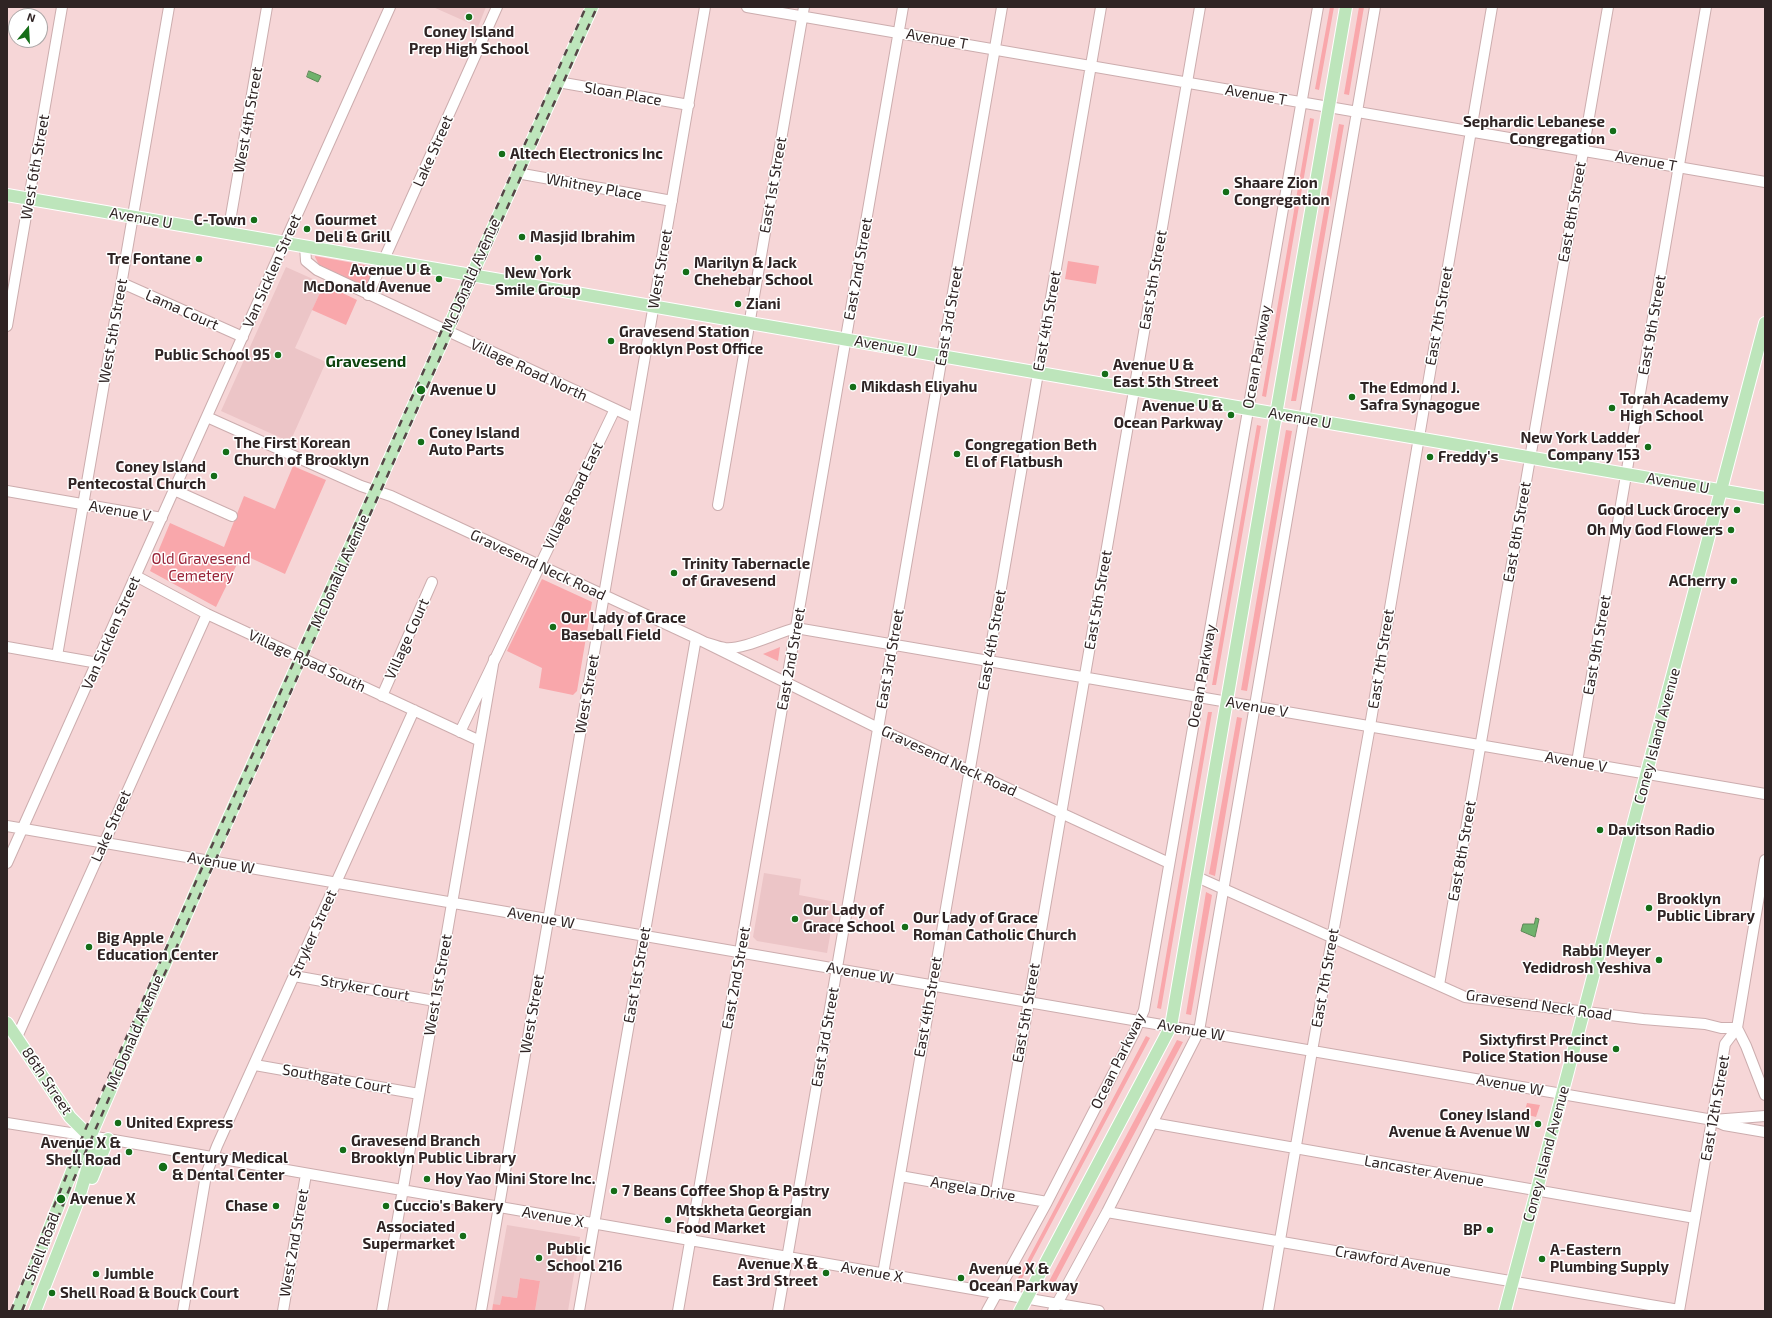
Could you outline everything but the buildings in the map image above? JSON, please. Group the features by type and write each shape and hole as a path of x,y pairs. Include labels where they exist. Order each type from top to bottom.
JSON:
{"main road":[{"name":"McDonald Avenue","path":"90,1137 210,861 592,7"},
{"name":"Ocean Parkway","path":"1020,1311 1171,1026 1346,7"},
{"name":"Avenue U","path":"7,195 1765,498"},
{"name":"Coney Island Avenue","path":"1505,1311 1765,323"},
{"name":"86th Street","path":"7,1023 70,1117 90,1137"},
{"name":"Shell Road","path":"35,1311 78,1201 93,1149 90,1137"},
{"name":"Shell Road","path":"17,1311 81,1148 90,1137"},
{"name":"Shell Road","path":"78,1201 87,1190 108,1139"}],"street":[{"name":"West 6th Street","path":"7,326 62,7"},
{"name":"West 5th Street","path":"57,656 169,7"},
{"name":"West 4th Street","path":"228,233 267,7"},
{"name":"Van Sicklen Street","path":"7,864 390,7"},
{"name":"Lake Street","path":"368,295 497,7"},
{"name":"West Street","path":"481,1311 705,7"},
{"name":"Avenue T","path":"747,7 803,12 899,33 995,50 1765,182"},
{"name":"East 2nd Street","path":"678,1311 903,7"},
{"name":"East 3rd Street","path":"778,1311 1002,7"},
{"name":"East 4th Street","path":"883,1274 1101,7"},
{"name":"East 5th Street","path":"996,1192 1200,7"},
{"name":"Ocean Parkway","path":"987,1311 1047,1202 1140,1021 1144,1010 1318,7"},
{"path":"1055,1307 1106,1212 1199,1031 1256,707 1375,7"},
{"name":"East 7th Street","path":"1268,1311 1295,1148 1370,726 1492,7"},
{"name":"East 8th Street","path":"1439,985 1608,7"},
{"name":"East 9th Street","path":"1576,762 1706,7"},
{"name":"East 1st Street","path":"718,505 803,12"},
{"name":"Sloan Place","path":"558,82 688,105"},
{"name":"Whitney Place","path":"517,173 672,202"},
{"name":"Village Road North","path":"305,246 306,261 317,270 446,332 615,409"},
{"name":"Lama Court","path":"122,283 243,337"},
{"path":"615,409 634,418"},
{"name":"Village Road East","path":"460,732 615,409"},
{"name":"Gravesend Neck Road","path":"207,417 376,491 391,496 700,640 878,728 1169,863"},
{"path":"174,490 232,516"},
{"name":"Avenue V","path":"7,491 162,518"},
{"name":"Village Road South","path":"136,576 207,614 480,741"},
{"name":"Village Court","path":"382,696 432,582"},
{"name":"Lake Street","path":"17,1037 207,614"},
{"name":"Avenue V","path":"700,640 725,648 735,648 782,631 796,628 1765,794"},
{"name":"East 1st Street","path":"579,1311 644,935 700,640"},
{"path":"7,647 98,662"},
{"name":"West 1st Street","path":"382,1311 494,659"},
{"name":"Stryker Street","path":"183,1311 206,1175 414,710"},
{"name":"Avenue W","path":"7,826 1713,1120 1765,1116"},
{"name":"East 12th Street","path":"1679,1311 1725,1044 1736,1028 1765,860"},
{"name":"Gravesend Neck Road","path":"1197,877 1465,997 1584,1012 1705,1024 1721,1028 1736,1028"},
{"name":"Stryker Court","path":"294,976 435,1001"},
{"path":"1736,1028 1746,1046 1765,1095"},
{"name":"Southgate Court","path":"255,1065 419,1094"},
{"name":"Avenue W","path":"1713,1120 1724,1126 1765,1132"},
{"name":"Avenue X","path":"7,1123 108,1139 997,1293 1027,1299 1055,1307 1098,1311"},
{"name":"Lancaster Avenue","path":"1152,1123 1695,1218"},
{"name":"West 2nd Street","path":"283,1311 306,1174"},
{"name":"Angela Drive","path":"900,1176 1047,1202"},
{"name":"Crawford Avenue","path":"1106,1212 1679,1311"}],"shaded area":[{"name":"Coney Island Prep High School","path":"433,7 486,7 478,27"},
{"path":"309,71 321,76 318,82 307,77"},
{"name":"Public School 95","path":"286,267 324,284 295,348 326,362 290,442 221,411"},
{"name":"Our Lady of Grace School","path":"764,873 801,879 799,895 836,902 827,953 757,941 753,937"},
{"path":"1536,918 1539,919 1535,937 1521,931 1523,924 1534,924"},
{"name":"Public School 216","path":"507,1225 580,1237 568,1311 535,1311 540,1281 520,1278 517,1298 502,1296 500,1306 493,1304"}],"green space":[{"path":"1330,7 1334,7 1319,90 1315,89"},
{"path":"1359,7 1364,7 1349,95 1344,94"},
{"path":"1310,118 1314,119 1266,397 1262,396"},
{"path":"1339,124 1344,125 1296,401 1291,401"},
{"path":"315,256 370,266 374,270 366,285 361,285 319,265"},
{"path":"1068,261 1099,266 1096,284 1065,279"},
{"path":"324,284 357,300 346,325 312,310"},
{"path":"1257,425 1261,426 1216,685 1212,685"},
{"path":"1286,430 1292,431 1247,691 1241,690"},
{"name":"Old Gravesend Cemetery","path":"293,466 326,480 285,574 242,554 216,607 150,571 170,523 224,547 244,496 275,509"},
{"name":"Our Lady of Grace Baseball Field","path":"542,579 592,602 577,691 573,695 539,688 542,668 507,651"},
{"path":"780,647 778,661 763,654"},
{"path":"1208,712 1212,712 1161,1009 1157,1008"},
{"path":"1237,717 1242,718 1215,876 1209,874"},
{"path":"1206,892 1212,895 1191,1015 1186,1014"},
{"path":"1146,1036 1150,1038 1019,1284 1016,1282"},
{"path":"1177,1040 1183,1042 1052,1288 1046,1287"},
{"path":"1527,1103 1540,1105 1536,1117 1524,1114"},
{"path":"520,1278 540,1281 535,1311 492,1311 493,1304 500,1305 502,1296 517,1298"}],"railway":[{"path":"11,1311 86,1128 586,7"},
{"path":"22,1311 66,1197 110,1096 597,7"}],"place":[{"name":"Coney Island Prep High School","path":"469,17"},
{"name":"Sephardic Lebanese Congregation","path":"1613,131"},
{"name":"Altech Electronics Inc","path":"502,154"},
{"name":"Shaare Zion Congregation","path":"1226,192"},
{"name":"C-Town","path":"254,220"},
{"name":"Gourmet Deli & Grill","path":"307,229"},
{"name":"Masjid Ibrahim","path":"522,237"},
{"name":"New York Smile Group","path":"538,258"},
{"name":"Tre Fontane","path":"199,259"},
{"name":"Marilyn & Jack Chehebar School","path":"686,272"},
{"name":"Avenue U & McDonald Avenue","path":"439,279"},
{"name":"Ziani","path":"738,304"},
{"name":"Gravesend Station Brooklyn Post Office","path":"611,341"},
{"name":"Public School 95","path":"278,355"},
{"name":"Avenue U & East 5th Street","path":"1105,374"},
{"name":"Mikdash Eliyahu","path":"853,387"},
{"name":"Avenue U","path":"421,390"},
{"name":"The Edmond J. Safra Synagogue","path":"1352,397"},
{"name":"Torah Academy High School","path":"1612,408"},
{"name":"Avenue U & Ocean Parkway","path":"1231,415"},
{"name":"Coney Island Auto Parts","path":"421,442"},
{"name":"New York Ladder Company 153","path":"1648,447"},
{"name":"The First Korean Church of Brooklyn","path":"226,452"},
{"name":"Congregation Beth El of Flatbush","path":"957,454"},
{"name":"Freddy's","path":"1430,457"},
{"name":"Coney Island Pentecostal Church","path":"214,476"},
{"name":"Good Luck Grocery","path":"1737,510"},
{"name":"Oh My God Flowers","path":"1731,530"},
{"name":"Trinity Tabernacle of Gravesend","path":"674,573"},
{"name":"ACherry","path":"1734,581"},
{"name":"Our Lady of Grace Baseball Field","path":"553,627"},
{"name":"Davitson Radio","path":"1600,830"},
{"name":"Brooklyn Public Library","path":"1649,908"},
{"name":"Our Lady of Grace School","path":"795,919"},
{"name":"Our Lady of Grace Roman Catholic Church","path":"905,927"},
{"name":"Big Apple Education Center","path":"89,947"},
{"name":"Rabbi Meyer Yedidrosh Yeshiva","path":"1659,960"},
{"name":"Sixtyfirst Precinct Police Station House","path":"1616,1049"},
{"name":"United Express","path":"118,1123"},
{"name":"Coney Island Avenue & Avenue W","path":"1538,1124"},
{"name":"Gravesend Branch Brooklyn Public Library","path":"343,1150"},
{"name":"Avenue X & Shell Road","path":"129,1152"},
{"name":"Century Medical & Dental Center","path":"163,1167"},
{"name":"Hoy Yao Mini Store Inc.","path":"427,1179"},
{"name":"7 Beans Coffee Shop & Pastry","path":"614,1191"},
{"name":"Avenue X","path":"61,1199"},
{"name":"Chase","path":"276,1206"},
{"name":"Cuccio's Bakery","path":"386,1206"},
{"name":"Mtskheta Georgian Food Market","path":"668,1220"},
{"name":"BP","path":"1490,1230"},
{"name":"Associated Supermarket","path":"463,1236"},
{"name":"Public School 216","path":"539,1258"},
{"name":"A-Eastern Plumbing Supply","path":"1542,1259"},
{"name":"Avenue X & East 3rd Street","path":"826,1273"},
{"name":"Jumble","path":"96,1274"},
{"name":"Avenue X & Ocean Parkway","path":"961,1278"},
{"name":"Shell Road & Bouck Court","path":"52,1293"}],"district":[{"name":"Gravesend","path":"366,362"}]}
